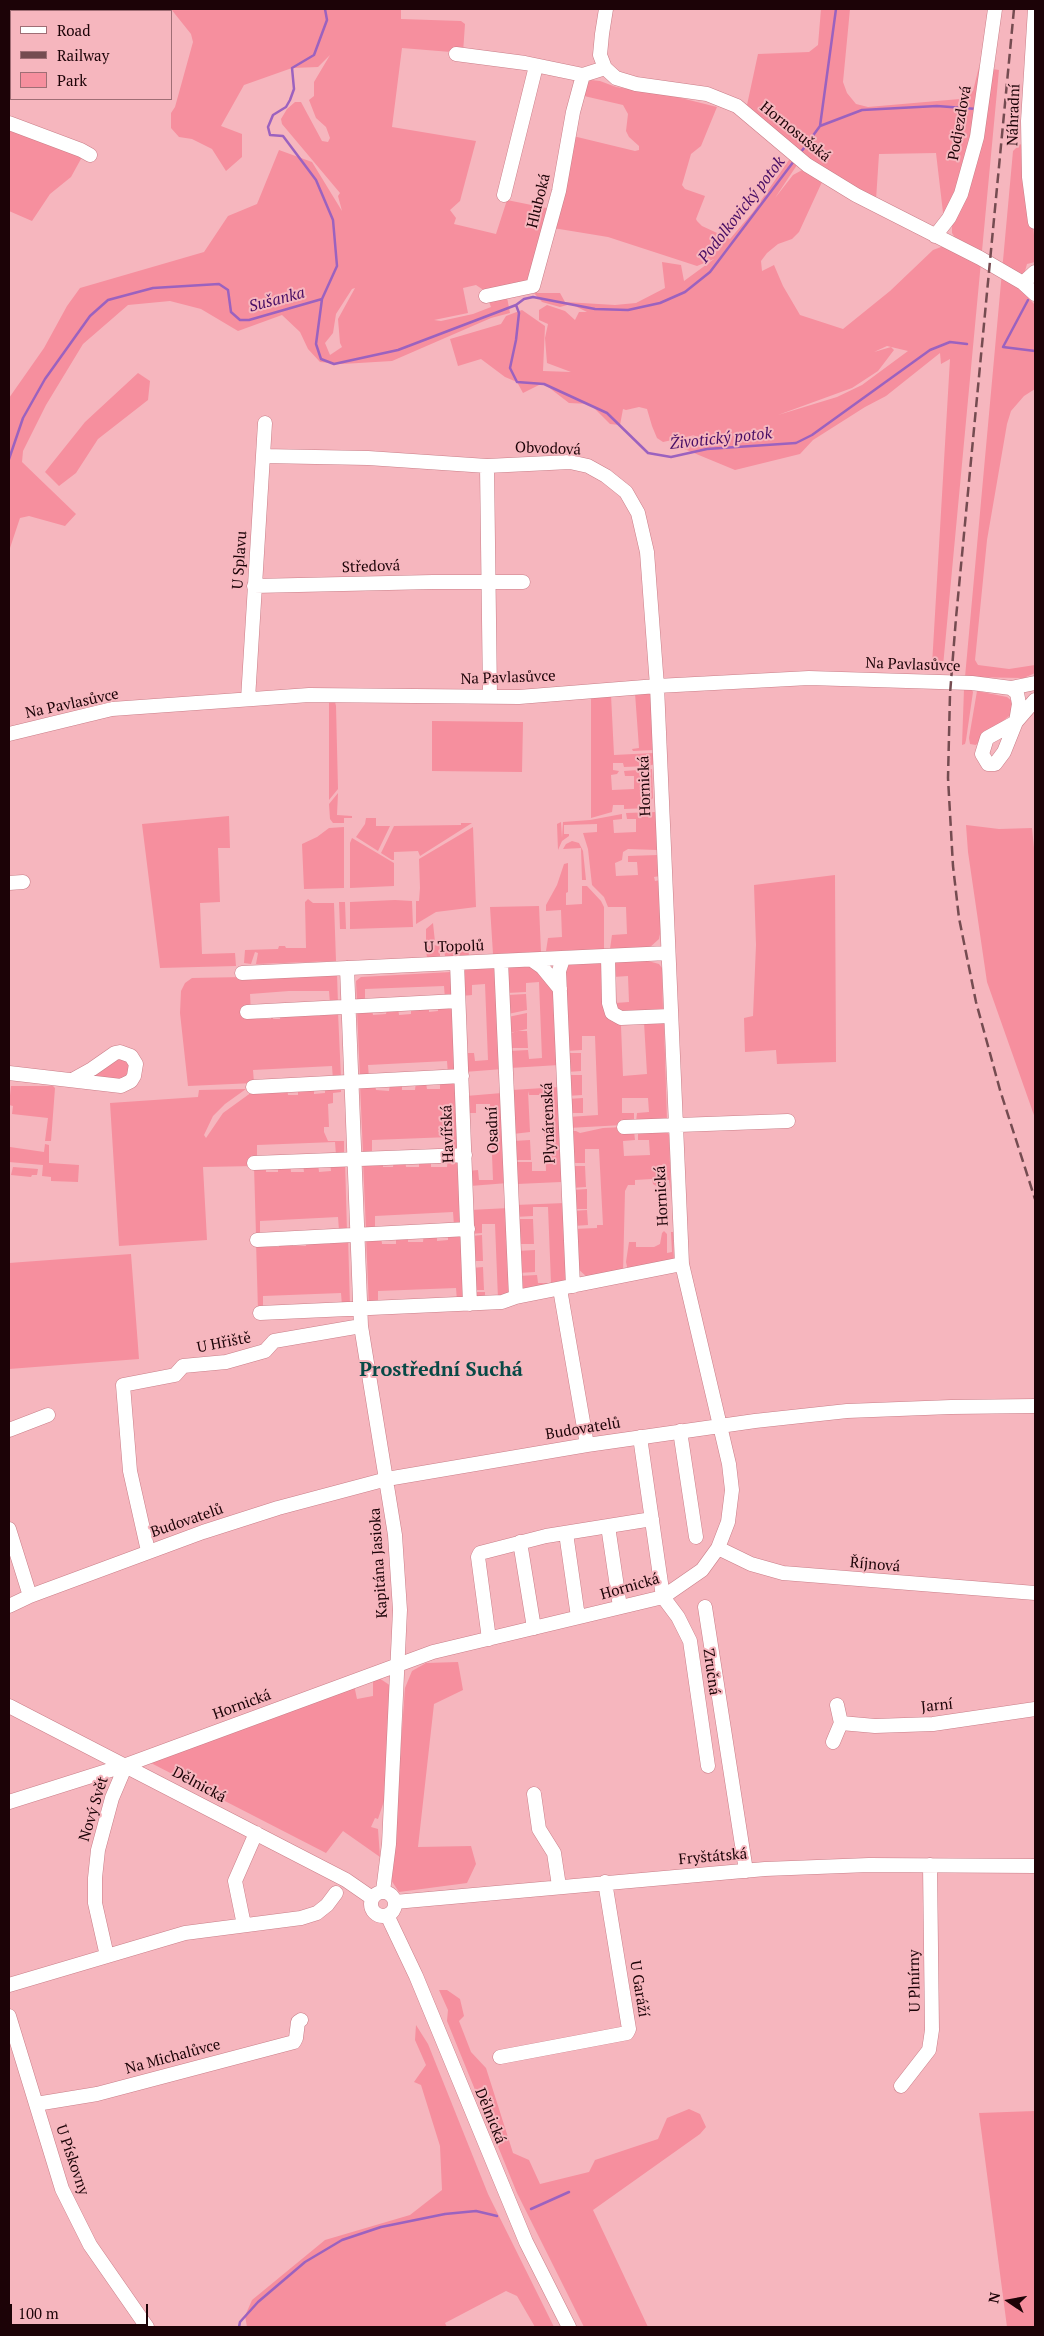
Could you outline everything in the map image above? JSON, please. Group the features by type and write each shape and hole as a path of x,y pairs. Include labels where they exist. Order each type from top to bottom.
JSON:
{"street":[{"path":"456,54 583,75 605,68 601,61 600,45 606,9"},
{"name":"Podjezdová","path":"935,236 949,218 961,194 977,137 995,9"},
{"name":"Náhradní","path":"1035,9 1028,121 1030,177 1035,222"},
{"path":"504,195 536,66"},
{"name":"Hornosušská","path":"605,68 616,78 626,82 691,90 722,99 736,106 797,157 856,195 1023,283 1035,294"},
{"name":"Hluboká","path":"486,296 534,286 558,198 575,103 583,75"},
{"path":"9,123 82,150 90,155"},
{"path":"1023,283 1035,272"},
{"name":"U Splavu","path":"248,699 265,423"},
{"name":"Obvodová","path":"263,456 368,458 487,466 570,462 588,466 606,476 626,492 638,512 647,552 657,686"},
{"path":"487,466 490,696"},
{"name":"Středová","path":"254,586 488,581 523,582"},
{"name":"Na Pavlasůvce","path":"9,734 112,709 309,695 519,697 657,686 809,678 972,683 1011,688 1035,683"},
{"name":"Hornická","path":"126,1765 433,1652 663,1597 702,1570 718,1548 728,1522 732,1490 729,1464 682,1264 674,1125 657,686"},
{"path":"1011,688 1017,694 1019,704 1016,722 1035,700"},
{"path":"9,883 23,882"},
{"name":"U Topolů","path":"242,973 668,953"},
{"path":"608,957 609,1003 612,1013 621,1018 670,1016"},
{"name":"Plynárenská","path":"563,959 559,971 567,1288 587,1445"},
{"path":"532,960 542,967 560,989"},
{"name":"Osadní","path":"501,961 516,1297"},
{"name":"Havířská","path":"457,963 470,1304"},
{"name":"Kapitána Jasioka","path":"346,968 361,1326 396,1537 400,1610 389,1844 377,1895"},
{"path":"247,1012 458,1002"},
{"path":"9,1073 74,1079"},
{"path":"253,1087 462,1076"},
{"path":"624,1127 788,1121"},
{"path":"254,1163 465,1155"},
{"path":"257,1240 468,1229"},
{"path":"260,1314 502,1302 516,1297 682,1264"},
{"name":"U Hřiště","path":"122,1386 175,1374 183,1366 226,1362 265,1351 274,1341 361,1326"},
{"name":"Budovatelů","path":"122,1386 130,1471 148,1551"},
{"name":"Budovatelů","path":"9,1606 30,1596 148,1551 278,1508 387,1479 587,1445 720,1425 847,1412 951,1406 1035,1406"},
{"path":"9,1430 48,1415"},
{"path":"680,1431 696,1537"},
{"path":"640,1437 663,1597"},
{"path":"489,1639 478,1555 520,1542 652,1519"},
{"path":"608,1526 620,1607"},
{"path":"9,1530 30,1596"},
{"path":"566,1533 578,1617"},
{"path":"520,1542 534,1628"},
{"name":"Říjnová","path":"718,1548 751,1564 783,1573 1035,1593"},
{"name":"Zručná","path":"663,1597 678,1618 690,1641 707,1762 730,1766"},
{"name":"Zručná","path":"704,1607 746,1870"},
{"path":"833,1742 841,1723 836,1705"},
{"name":"Dělnická","path":"9,1706 377,1895"},
{"name":"Jarní","path":"841,1723 875,1726 934,1724 1035,1709"},
{"name":"Nový Svět","path":"9,1802 126,1765"},
{"name":"Nový Svět","path":"107,1956 95,1903 95,1878 98,1850 112,1798 126,1765"},
{"path":"534,1794 539,1829 554,1853 559,1886"},
{"path":"244,1925 235,1881 256,1833"},
{"name":"Fryštátská","path":"395,1902 746,1870 869,1865 1035,1866"},
{"name":"U Plnírny","path":"901,2086 923,2061 929,2050 932,2030 930,1866"},
{"name":"U Garáží","path":"500,2057 627,2033 629,2029 605,1882"},
{"path":"9,1984 185,1933 301,1918 317,1913 327,1905 336,1892"},
{"path":"377,1895 392,1896 395,1902 393,1910 387,1915 375,1913 371,1906 377,1895"},
{"name":"Dělnická","path":"387,1915 416,1976 526,2242 569,2327"},
{"name":"U Pískovny","path":"9,2016 62,2189 90,2245 147,2327"},
{"name":"Na Michalůvce","path":"36,2104 96,2094 294,2042 298,2022 301,2020"}],"green space":[{"path":"171,9 401,9 401,19 461,21 465,24 463,53 402,48 392,127 476,141 460,201 450,210 456,218 454,224 496,234 507,200 551,209 527,283 506,292 510,313 491,318 392,361 342,364 320,362 308,349 300,332 282,315 238,331 201,309 170,301 128,305 83,344 46,405 23,451 22,462 76,514 65,526 29,516 20,518 9,551 9,398 44,348 67,306 80,288 204,252 228,216 257,204 279,150 312,162 342,211 338,196 340,193 282,124 281,119 287,109 295,102 301,102 322,141 328,142 330,138 326,127 316,118 309,100 314,96 314,82 330,55 318,67 292,68 244,85 221,126 242,134 242,157 226,171 212,149 192,139 179,137 171,128 171,113 175,107 193,42 191,34","holes":["476,285 485,291 491,307 473,314 441,321 434,320 468,313 463,288","355,288 338,319 342,347 330,355 325,343 333,333 336,314 352,289"]},
{"path":"821,9 850,9 843,82 847,93 856,104 868,107 960,99 973,91 979,67 999,70 943,666 932,665 950,359 941,364 940,353 886,396 813,440 800,454 735,470 677,446 695,435 663,442 657,438 647,409 639,407 623,409 620,425 610,424 590,404 569,403 543,383 523,393 517,382 505,377 481,359 458,366 450,339 501,324 506,316 522,310 545,326 543,371 571,372 547,363 545,338 548,324 539,320 539,310 547,305 565,311 575,320 579,312 587,312 571,304 560,307 542,302 534,293 560,293 565,302 615,305 636,303 665,288 662,262 681,265 684,281 714,259 697,266 608,237 553,228 573,136 635,151 639,150 639,146 629,137 626,131 628,114 623,105 584,96 588,82 591,80 616,87 677,97 717,107 701,146 691,154 682,185 685,189 705,196 696,219 697,221 702,226 730,239 753,212 791,157 799,162 775,198 793,175 804,169 822,182 799,232 792,239 778,244 761,261 762,271 774,265 783,286 800,315 843,329 890,291 933,250 957,241 952,233 952,225 944,221 936,153 879,154 876,200 794,150 747,105 758,54 809,52 818,45","holes":["887,346 908,351 862,385 837,397 778,415 852,388 878,371 894,350 891,347 874,352"]},
{"path":"9,123 82,157 71,177 50,194 32,221 9,211"},
{"path":"1020,144 1025,148 1035,262 1027,264 1020,289 1035,305 1035,389 1024,396 1011,411 1007,424 987,540 975,660 978,665 1009,669 1035,665 1035,673 1024,678 965,677 1013,151"},
{"path":"138,373 150,381 148,400 98,439 76,473 59,486 45,472 85,422"},
{"path":"964,689 972,690 973,692 966,740 965,744 962,745"},
{"path":"977,691 1007,697 1013,702 1014,712 976,745 970,744 969,738"},
{"path":"635,693 649,693 651,695 654,750 633,751 632,749 639,748"},
{"path":"611,695 614,755 654,753 655,764 624,767 623,763 613,763 613,770 619,771 617,774 611,775 612,790 634,789 634,776 625,776 624,771 652,769 653,798 649,802 651,808 624,809 624,805 613,805 612,812 591,818 591,697"},
{"path":"329,700 335,702 336,706 338,789 329,800"},
{"path":"432,721 523,722 522,772 432,771"},
{"path":"338,793 337,815 352,816 352,818 344,818 344,823 333,823 330,819 329,804"},
{"path":"656,812 657,850 628,849 623,852 622,860 615,863 616,876 638,875 637,862 628,862 628,856 657,855 659,857 660,876 654,877 655,881 660,880 662,924 659,939 649,948 610,949 612,935 627,934 626,907 608,907 604,897 592,885 588,849 583,833 597,832 597,824 564,825 564,834 569,834 569,836 562,841 558,850 557,824 561,822 562,838 563,822 590,820 622,814 622,819 613,820 614,833 636,832 636,819 627,819 626,813"},
{"path":"229,816 230,848 218,848 220,902 200,903 202,954 235,953 236,966 160,968 142,824"},
{"path":"366,818 376,818 376,826 390,826 378,851 356,837 365,824"},
{"path":"461,823 472,823 420,856 418,851 394,852 394,860 392,860 381,853 394,826 461,825"},
{"path":"966,825 999,829 1032,828 1035,858 1035,1118 987,982 968,852"},
{"path":"344,827 344,888 304,889 302,844 317,837 329,828"},
{"path":"473,827 476,907 436,912 416,924 416,901 419,901 420,888 419,859"},
{"path":"352,838 394,863 394,886 350,888 350,843"},
{"path":"572,841 579,843 583,851 586,880 582,880 581,848 563,849 566,844"},
{"path":"568,863 566,905 582,904 582,886 587,886 601,901 604,907 604,950 546,951 548,938 562,937 561,910 546,911 546,905 557,885 564,864"},
{"path":"835,875 836,1062 777,1064 776,1050 745,1052 744,1018 753,1016 756,945 754,885"},
{"path":"308,899 313,903 334,903 336,961 256,964 258,953 255,952 251,964 244,963 245,950 278,949 279,946 306,948 305,902"},
{"path":"412,901 413,927 350,929 350,902"},
{"path":"339,902 345,902 346,929 340,929"},
{"path":"539,906 541,952 493,954 490,907"},
{"path":"433,923 435,942 426,943 426,929"},
{"path":"440,945 440,957 427,957 425,946"},
{"path":"468,945 469,956 445,957 444,946"},
{"path":"648,959 648,961 659,964 662,968 663,1011 621,1015 615,1003 629,1002 628,976 613,977 613,961"},
{"path":"602,962 621,1026 623,1076 647,1074 644,1022 664,1022 667,1121 636,1122 637,1113 649,1112 648,1098 622,1098 622,1113 634,1113 634,1122 623,1125 568,1128 568,1117 598,1115 595,1036 582,1036 582,1050 566,1051 564,968 567,965"},
{"path":"529,965 553,985 559,1065 510,1068 509,1051 528,1050 529,1059 542,1058 539,982 526,983 526,992 507,993 506,966"},
{"path":"493,966 498,969 503,1069 464,1072 463,1053 474,1053 475,1061 488,1060 485,984 472,985 472,995 461,996 464,972 466,968"},
{"path":"451,972 454,999 445,999 444,986 365,989 365,1003 357,1003 356,981 361,977"},
{"path":"337,974 338,1004 330,1004 329,991 289,991 250,994 251,1014 257,1015 258,1019 271,1019 271,1013 273,1013 273,1019 280,1019 281,1013 305,1012 306,1016 320,1016 320,1011 338,1012 341,1079 333,1080 332,1066 253,1070 254,1083 188,1086 180,1013 181,991 185,983 192,978 294,976 294,978 298,978 299,975"},
{"path":"526,994 527,1010 508,1014 507,995"},
{"path":"455,1004 458,1066 453,1072 448,1075 447,1061 368,1065 369,1078 360,1078 357,1010 372,1009 373,1015 386,1014 387,1009 398,1008 399,1015 411,1014 411,1007 429,1006 429,1012 438,1011 438,1005"},
{"path":"527,1013 527,1029 509,1033 508,1017"},
{"path":"517,1031 527,1031 528,1048 509,1048 509,1034"},
{"path":"566,1053 581,1053 581,1071 567,1072"},
{"path":"127,1058 131,1072 123,1080 91,1078 113,1059"},
{"path":"567,1075 582,1075 582,1095 567,1096"},
{"path":"440,1080 449,1081 458,1086 461,1150 451,1150 450,1137 372,1140 372,1154 363,1154 360,1084 375,1084 376,1090 389,1091 390,1084 402,1083 402,1090 415,1090 416,1082 426,1083 427,1089 440,1089"},
{"path":"325,1085 341,1085 341,1092 333,1093 333,1103 328,1104 329,1127 324,1127 324,1132 328,1141 344,1141 344,1155 336,1155 335,1142 257,1145 257,1158 266,1165 266,1172 278,1172 278,1164 290,1164 291,1172 304,1172 303,1164 318,1163 319,1172 331,1171 330,1162 345,1161 347,1232 339,1230 338,1217 260,1221 260,1234 256,1235 254,1166 203,1167 207,1240 119,1246 110,1103 198,1097 199,1090 246,1089 225,1104 213,1116 204,1135 206,1138 223,1113 252,1092 287,1087 288,1095 298,1095 298,1086 314,1086 314,1094 325,1093"},
{"path":"11,1086 53,1086 55,1088 51,1141 45,1141 48,1118 12,1114 13,1106 9,1105"},
{"path":"559,1087 563,1178 561,1182 517,1184 513,1162 532,1162 532,1171 546,1171 543,1095 529,1095 528,1091 530,1132 513,1134 512,1090"},
{"path":"502,1093 508,1183 470,1186 468,1171 478,1170 479,1180 493,1180 490,1104 476,1104 476,1113 465,1113 466,1096"},
{"path":"583,1098 583,1113 568,1113 567,1099"},
{"path":"623,1127 634,1131 635,1140 623,1141 624,1156 650,1155 649,1140 638,1140 638,1131 667,1131 669,1135 671,1193 669,1180 664,1180 665,1191 653,1184 652,1179 635,1180 635,1185 628,1185 625,1191 623,1273 587,1277 577,1268 573,1229 597,1228 597,1225 603,1225 599,1149 585,1149 585,1163 570,1163 568,1131 580,1133 603,1128"},
{"path":"530,1140 531,1160 513,1160 513,1141"},
{"path":"9,1141 10,1147 44,1152 45,1144 49,1145 49,1163 79,1165 78,1182 51,1181 51,1177 42,1176 43,1165 9,1162"},
{"path":"461,1157 464,1221 454,1226 453,1212 375,1216 375,1229 366,1230 363,1161 383,1161 383,1167 393,1167 394,1160 405,1159 406,1167 419,1167 419,1159 431,1159 431,1167 447,1167 448,1158"},
{"path":"572,1166 585,1166 586,1187 571,1188"},
{"path":"13,1167 38,1169 37,1175 32,1175 31,1177 11,1175"},
{"path":"587,1189 587,1209 573,1209 572,1190"},
{"path":"565,1203 569,1274 565,1282 520,1292 518,1276 537,1275 538,1283 551,1283 548,1207 533,1207 533,1216 515,1217 515,1205"},
{"path":"509,1208 512,1295 499,1300 475,1302 474,1292 485,1292 485,1300 498,1299 495,1224 482,1224 482,1233 471,1234 470,1210"},
{"path":"587,1210 588,1225 573,1226 572,1211"},
{"path":"516,1219 533,1219 534,1244 517,1244"},
{"path":"664,1231 667,1234 667,1253 672,1252 671,1232 673,1232 674,1263 628,1271 626,1262 629,1242 636,1242 636,1247 654,1247 660,1244"},
{"path":"424,1232 437,1233 437,1241 448,1240 448,1232 461,1233 467,1296 457,1301 456,1288 378,1291 378,1306 369,1307 366,1236 381,1236 382,1244 396,1244 396,1235 408,1235 408,1242 423,1242"},
{"path":"482,1235 483,1261 472,1261 471,1236"},
{"path":"348,1236 350,1306 342,1306 341,1293 263,1296 263,1309 258,1311 256,1241 268,1241 268,1247 279,1247 279,1241 293,1240 293,1246 306,1246 305,1240 320,1238 321,1244 330,1244 330,1238"},
{"path":"535,1250 535,1272 518,1273 517,1251"},
{"path":"131,1254 139,1359 9,1369 9,1263"},
{"path":"483,1267 484,1290 473,1290 472,1268"},
{"path":"458,1662 463,1690 434,1704 418,1847 471,1846 476,1864 467,1883 399,1892 391,1880 405,1688 412,1671 426,1663"},
{"path":"379,1678 391,1686 384,1801 378,1819 375,1818 371,1827 378,1829 380,1857 343,1831 326,1853 149,1762 354,1685 357,1699 373,1696 373,1679"},
{"path":"439,1990 447,1990 460,1999 464,2016 459,2021 471,2052 486,2068 513,2153 529,2160 540,2184 589,2172 595,2160 658,2139 667,2118 689,2109 700,2114 706,2127 700,2134 593,2210 648,2327 584,2327 517,2193 447,2021 448,2010"},
{"path":"416,2025 428,2044 488,2194 554,2327 535,2327 517,2296 506,2291 445,2323 447,2327 247,2327 245,2316 252,2300 325,2240 410,2215 442,2190 440,2146 421,2085 414,2082 426,2065 415,2040"},
{"path":"1035,2111 1035,2327 1007,2327 979,2113"}],"waterway":[{"name":"Sušanka","path":"9,459 23,418 45,379 90,316 108,300 153,288 219,284 228,290 231,312 240,320 249,320 322,299 337,266 333,220 316,180 283,136 270,135 268,127 273,115 286,107 290,100 294,89 292,68 314,55 327,20 325,9"},
{"path":"820,126 836,9"},
{"name":"Podolkovický potok","path":"801,152 820,126 862,110 937,106 977,109"},
{"name":"Podolkovický potok","path":"516,305 524,299 533,297 595,309 628,310 660,303 685,292 710,272 794,161"},
{"name":"Životický potok","path":"322,299 316,344 321,359 334,364 398,350 516,305 519,313 510,368 517,382 544,384 607,413 648,453 671,457 707,449 796,443 812,435 930,350 950,342 967,344"},
{"path":"1028,300 1003,347 1035,351"},
{"path":"531,2209 569,2192"},
{"path":"239,2327 240,2322 258,2302 305,2262 342,2240 381,2227 445,2214 476,2211 497,2216"}],"railway":[{"path":"1014,9 956,618 950,694 948,778 953,866 959,918 976,1002 1000,1090 1035,1199"}],"district":[{"name":"Prostřední Suchá","path":"441,1370"}]}
